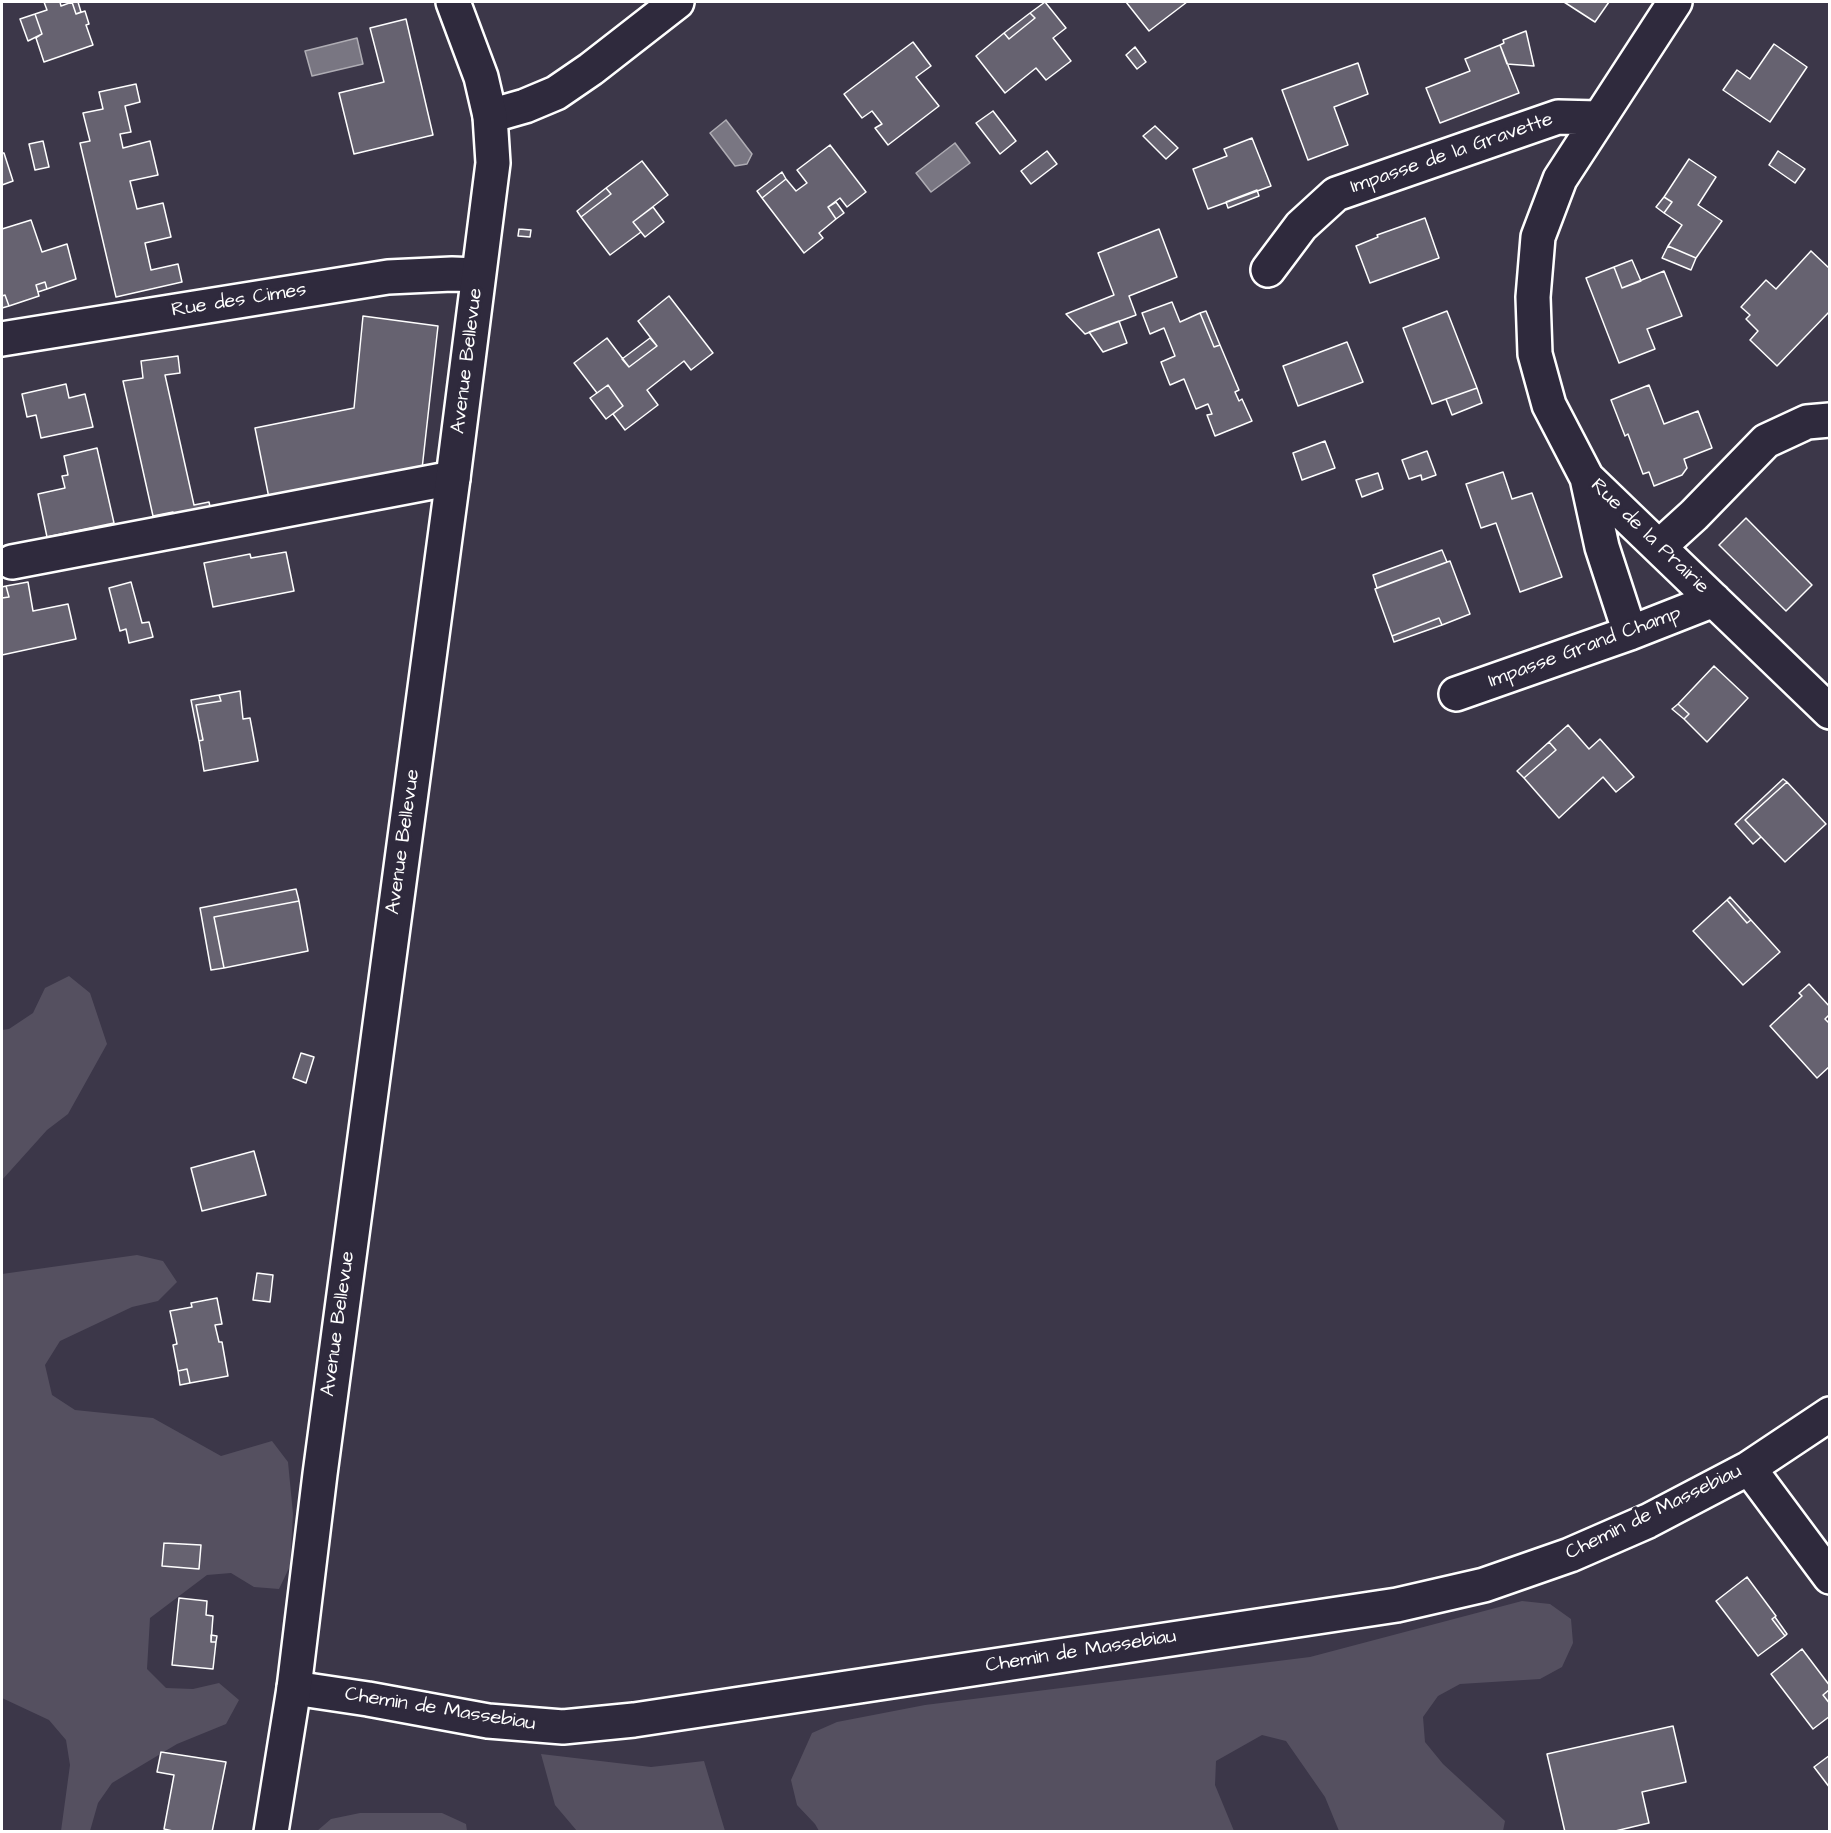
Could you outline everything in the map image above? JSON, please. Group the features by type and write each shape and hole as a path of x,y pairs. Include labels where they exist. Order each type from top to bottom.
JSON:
{"street":[{"name":"Avenue Bellevue","path":"271,1832 294,1688 323,1450 493,163 490,116 481,77 453,2"},
{"path":"490,116 525,106 555,93 591,69 677,2"},
{"name":"Rue de la Prairie","path":"1675,2 1560,179 1538,237 1533,297 1535,354 1549,405 1587,478 1830,712"},
{"name":"Impasse de la Gravette","path":"1268,270 1301,226 1336,194 1557,117 1598,118"},
{"name":"Rue des Cimes","path":"2,339 387,278 452,274 478,275"},
{"path":"1660,546 1694,515 1766,441 1807,422 1830,420"},
{"path":"12,561 453,478"},
{"path":"1587,478 1602,547 1630,633"},
{"name":"Impasse Grand Champ","path":"1456,694 1630,633 1714,600"},
{"name":"Chemin de Massebiau","path":"294,1688 488,1721 563,1727 634,1720 1397,1605 1484,1585 1570,1555 1648,1521 1749,1468 1830,1414"},
{"path":"1749,1468 1830,1578"}],"shaded area":[{"path":"357,38 363,64 312,76 305,51"},
{"path":"726,120 752,154 747,164 735,166 710,133"},
{"path":"955,143 970,163 931,192 916,173"},
{"path":"69,976 90,993 107,1044 68,1114 47,1130 2,1180 2,1030 9,1029 33,1013 45,988"},
{"path":"137,1255 163,1261 177,1282 158,1301 132,1307 60,1341 45,1365 52,1395 75,1410 153,1418 221,1456 272,1441 288,1462 293,1514 290,1566 279,1589 254,1587 231,1573 207,1575 150,1618 147,1669 166,1688 193,1689 219,1683 239,1700 226,1724 177,1744 112,1783 98,1803 90,1831 61,1831 70,1765 66,1740 49,1720 2,1698 2,1274"},
{"path":"1522,1601 1550,1604 1571,1619 1573,1643 1562,1667 1540,1679 1460,1684 1438,1696 1423,1717 1425,1742 1443,1764 1505,1821 1503,1831 1339,1831 1325,1797 1286,1741 1262,1735 1216,1761 1215,1785 1234,1831 819,1831 797,1805 791,1780 812,1733 837,1722 925,1705 1310,1657"},
{"path":"541,1754 651,1767 704,1761 725,1831 577,1831 555,1805"},
{"path":"360,1813 442,1813 466,1824 467,1831 317,1831 331,1819"}],"building":[{"path":"44,2 60,2 61,6 72,2 76,14 85,11 89,24 86,25 93,45 44,62 36,38 42,34 35,14 47,10"},
{"path":"72,2 78,2 81,12 76,14"},
{"path":"1045,2 1066,28 1053,38 1071,61 1046,80 1036,68 1005,93 976,56 1004,33 1009,39 1035,18 1030,13"},
{"path":"1126,2 1187,2 1149,31"},
{"path":"1564,2 1609,2 1595,22"},
{"path":"1030,13 1035,18 1009,39 1004,33"},
{"path":"35,14 42,34 28,41 20,19"},
{"path":"406,19 433,135 354,154 339,93 384,82 370,28"},
{"path":"1526,31 1534,66 1507,64 1500,45 1504,43 1503,40"},
{"path":"913,42 931,66 916,77 939,106 888,145 875,128 882,124 872,111 862,118 844,94"},
{"path":"1774,44 1807,67 1770,122 1723,90 1737,70 1750,79"},
{"path":"1500,45 1519,93 1440,123 1426,88 1470,71 1465,59"},
{"path":"1135,47 1146,62 1137,69 1126,55"},
{"path":"1358,63 1368,94 1334,107 1348,145 1308,160 1282,90"},
{"path":"136,84 140,102 125,106 131,132 120,134 123,148 150,141 158,175 130,181 137,209 163,203 171,237 145,243 151,270 178,264 182,282 116,297 80,143 90,141 83,113 103,109 99,92"},
{"path":"993,111 1016,141 1000,154 976,123"},
{"path":"1155,126 1178,148 1166,159 1143,136"},
{"path":"1252,138 1271,186 1208,209 1193,169 1227,156 1224,149"},
{"path":"43,141 49,167 35,170 29,144"},
{"path":"830,145 866,192 847,207 840,198 828,207 836,219 819,233 823,238 804,253 762,198 786,179 796,191 807,183 797,170"},
{"path":"1047,151 1057,164 1031,184 1021,171"},
{"path":"1778,151 1805,169 1795,183 1769,165"},
{"path":"2,153 4,153 13,181 2,185"},
{"path":"1689,159 1716,177 1698,205 1722,221 1696,258 1668,246 1682,225 1664,213 1672,202 1664,197"},
{"path":"642,161 668,195 633,222 641,232 610,255 581,217 611,194 606,188"},
{"path":"782,172 786,179 762,198 757,191"},
{"path":"606,188 611,194 581,217 577,211"},
{"path":"1257,190 1259,196 1228,208 1226,202"},
{"path":"1664,197 1672,202 1664,213 1656,207"},
{"path":"836,202 844,213 836,219 828,207"},
{"path":"653,207 664,222 645,237 633,222"},
{"path":"1425,218 1439,258 1370,283 1356,246 1378,237 1377,235"},
{"path":"31,220 42,252 67,244 76,279 47,289 45,282 36,285 39,296 9,306 5,295 2,296 2,229"},
{"path":"519,229 531,230 530,237 518,236"},
{"path":"1159,229 1177,277 1129,296 1136,315 1085,334 1066,314 1114,295 1098,253"},
{"path":"1668,246 1696,258 1691,270 1662,258"},
{"path":"1811,251 1830,269 1830,311 1777,366 1750,340 1758,331 1746,319 1750,315 1741,307 1766,280 1776,289"},
{"path":"1632,260 1641,281 1622,288 1614,267"},
{"path":"1614,267 1622,288 1664,271 1682,316 1647,329 1655,349 1619,363 1586,278"},
{"path":"45,282 47,289 38,292 36,285"},
{"path":"5,295 9,306 2,308 2,296"},
{"path":"669,296 713,353 691,370 684,361 647,390 658,405 625,430 613,414 623,406 608,385 597,393 574,363 607,338 629,367 657,346 638,321"},
{"path":"1172,302 1180,322 1200,313 1214,347 1220,345 1239,390 1235,392 1239,401 1242,399 1252,421 1215,436 1207,415 1212,414 1208,404 1196,409 1184,379 1170,385 1161,362 1175,356 1164,328 1150,334 1142,313"},
{"path":"1206,311 1220,345 1214,347 1200,313"},
{"path":"1447,311 1477,388 1432,404 1403,328"},
{"path":"363,316 438,326 421,478 271,508 255,428 354,408"},
{"path":"1119,321 1127,343 1103,352 1089,332"},
{"path":"650,338 657,346 629,367 622,359"},
{"path":"1347,342 1363,382 1298,406 1283,366"},
{"path":"178,356 180,373 165,375 194,505 209,502 213,520 176,527 173,512 153,516 123,381 143,378 141,361"},
{"path":"66,384 69,398 85,394 93,427 41,438 36,415 27,417 22,394"},
{"path":"608,385 623,406 606,419 590,398"},
{"path":"1649,385 1664,424 1698,411 1712,448 1684,459 1687,468 1682,475 1654,486 1649,472 1643,474 1628,434 1625,436 1611,400"},
{"path":"1477,388 1482,403 1452,415 1446,399"},
{"path":"1325,441 1335,468 1302,480 1293,453"},
{"path":"97,448 114,523 47,537 38,494 65,488 62,476 68,475 64,456"},
{"path":"1427,451 1436,475 1422,480 1421,475 1409,479 1402,460"},
{"path":"1503,472 1512,499 1532,493 1562,577 1520,592 1496,523 1481,528 1466,484"},
{"path":"1378,473 1383,489 1362,497 1356,480"},
{"path":"1746,518 1812,585 1786,611 1719,545"},
{"path":"1442,550 1447,562 1377,588 1373,575"},
{"path":"286,552 294,591 213,607 204,563 250,554 251,558"},
{"path":"1450,561 1470,614 1442,625 1439,618 1392,636 1375,589"},
{"path":"28,582 33,611 68,604 76,639 2,655 2,598 9,597 6,586"},
{"path":"131,582 142,623 149,622 153,637 129,643 126,629 120,631 109,588"},
{"path":"6,586 9,597 2,598 2,587"},
{"path":"1439,618 1442,625 1394,642 1392,636"},
{"path":"1714,666 1748,698 1707,742 1684,719 1689,714 1678,704"},
{"path":"240,691 243,719 250,718 258,761 204,771 199,741 203,740 196,705 221,701 219,695"},
{"path":"219,695 221,701 196,705 203,740 199,741 191,700"},
{"path":"1678,704 1689,714 1684,719 1672,709"},
{"path":"1568,725 1589,749 1600,739 1634,777 1616,792 1603,777 1559,818 1524,778 1556,750 1549,742"},
{"path":"1549,742 1556,750 1524,778 1517,771"},
{"path":"1783,779 1787,782 1745,820 1761,837 1753,844 1735,824"},
{"path":"1787,782 1826,824 1785,862 1745,820"},
{"path":"296,889 299,901 214,917 224,968 211,970 200,908"},
{"path":"1730,897 1751,920 1747,923 1727,900"},
{"path":"1727,900 1747,923 1751,920 1780,952 1743,985 1693,931"},
{"path":"299,901 308,951 224,968 214,917"},
{"path":"1809,984 1830,1007 1830,1014 1825,1019 1830,1024 1830,1066 1817,1078 1770,1026 1802,996 1799,993"},
{"path":"301,1053 314,1057 306,1083 293,1078"},
{"path":"254,1151 266,1195 202,1211 191,1168"},
{"path":"257,1273 273,1275 270,1302 253,1300"},
{"path":"217,1298 222,1324 215,1325 219,1342 222,1342 228,1376 190,1383 187,1369 178,1371 173,1345 177,1344 170,1311 192,1307 191,1303"},
{"path":"187,1369 190,1383 180,1385 178,1371"},
{"path":"164,1543 201,1545 199,1569 162,1566"},
{"path":"1747,1577 1776,1616 1772,1619 1785,1636 1758,1656 1716,1601"},
{"path":"179,1598 207,1601 206,1615 213,1616 211,1642 216,1642 213,1669 172,1665"},
{"path":"1775,1617 1787,1634 1785,1636 1772,1619"},
{"path":"211,1635 217,1636 216,1642 211,1642"},
{"path":"1802,1649 1830,1686 1830,1689 1823,1695 1830,1704 1830,1716 1813,1729 1771,1674"},
{"path":"1830,1690 1830,1704 1823,1695"},
{"path":"1673,1726 1686,1782 1642,1792 1649,1823 1611,1832 1565,1832 1547,1754"},
{"path":"161,1752 226,1762 212,1832 177,1832 164,1829 174,1775 157,1772"},
{"path":"1830,1755 1830,1788 1814,1767"}]}
